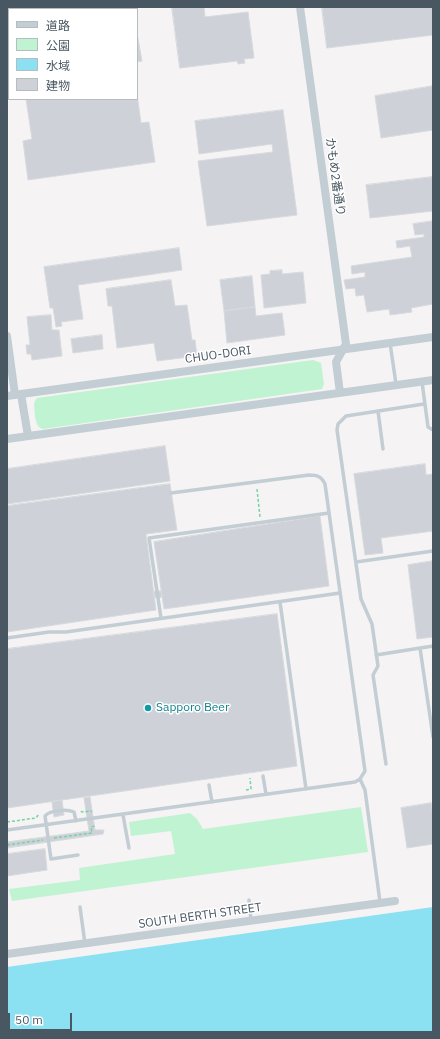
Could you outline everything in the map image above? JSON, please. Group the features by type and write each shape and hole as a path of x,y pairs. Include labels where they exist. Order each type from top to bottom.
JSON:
{"street":[{"name":"かもめ2番通り","path":"300,7 346,344 336,362 340,392"},
{"path":"7,336 15,395 28,436"},
{"name":"CHUO-DORI","path":"15,395 433,338"},
{"path":"7,439 433,380"},
{"name":"SOUTH BERTH STREET","path":"7,954 395,901"}],"lane":[{"path":"390,343 397,385"},
{"path":"422,382 428,427 433,430"},
{"path":"386,764 373,675 378,666 372,624 361,599 337,430 338,424 346,416 424,404"},
{"path":"378,411 384,449"},
{"path":"7,830 355,782 360,780 365,771 329,513 322,479 318,476 309,475 171,493"},
{"path":"161,618 150,538 329,513"},
{"path":"356,562 433,551"},
{"path":"7,638 49,632 66,632 340,593"},
{"path":"280,602 306,789"},
{"path":"376,655 433,646"},
{"path":"420,648 433,737"},
{"path":"263,776 266,794"},
{"path":"360,780 364,787 380,903"},
{"path":"209,785 212,802"},
{"path":"76,821 74,812 69,810 48,813 45,816 51,858 78,855"},
{"path":"123,815 129,848"},
{"path":"249,900 251,921"},
{"path":"80,908 85,944"}],"path":[{"path":"257,489 261,522"},
{"path":"246,790 251,789 250,778"}],"green space":[{"path":"313,360 321,363 324,384 322,389 43,429 40,428 36,422 34,404 37,398"},
{"path":"361,807 368,852 12,901 9,889 80,880 79,868 175,854 171,831 131,836 129,822 190,813 197,819 203,829"}],"water":[{"path":"433,907 433,1032 7,1032 7,967"}],"building":[{"path":"172,7 204,7 205,17 248,12 254,58 244,59 245,63 238,64 237,61 180,68"},
{"path":"322,7 433,7 433,35 327,48"},
{"path":"138,39 142,61 138,62"},
{"path":"433,86 433,130 381,138 375,96"},
{"path":"26,100 138,100 141,123 149,122 155,162 28,180 23,141 32,139"},
{"path":"283,110 297,215 207,226 198,161 273,152 272,144 199,154 195,121"},
{"path":"432,177 433,211 370,218 366,185"},
{"path":"433,221 433,304 411,308 412,312 390,315 389,309 367,312 364,295 356,296 355,288 346,289 344,280 365,277 365,272 352,274 351,266 412,257 410,246 397,248 396,241 424,237 424,234 415,235 413,224"},
{"path":"179,248 182,270 78,285 83,319 61,322 62,326 56,327 53,308 50,308 44,267"},
{"path":"282,270 282,274 303,272 306,303 264,308 261,275 270,274 270,271"},
{"path":"252,276 255,307 224,311 220,280"},
{"path":"171,280 175,306 187,305 192,340 195,340 197,356 157,361 154,343 117,348 112,306 108,306 106,289"},
{"path":"255,307 256,316 282,313 285,335 227,343 224,311"},
{"path":"51,315 52,330 59,330 62,356 32,360 31,354 27,354 26,345 30,345 27,317"},
{"path":"102,335 103,349 73,353 71,339"},
{"path":"165,446 170,481 7,504 7,469"},
{"path":"425,464 426,475 433,474 433,531 381,538 383,553 365,555 354,474"},
{"path":"170,484 177,530 146,534 156,610 7,632 7,506"},
{"path":"320,516 329,586 164,609 154,542"},
{"path":"433,561 433,637 417,639 408,565"},
{"path":"161,591 162,597 154,598 153,592"},
{"name":"Sapporo Beer","path":"277,614 297,766 7,808 7,649"},
{"path":"90,797 95,830 104,830 103,834 7,848 7,842 89,831 84,798"},
{"path":"62,800 64,815 54,817 52,802"},
{"path":"431,803 433,816 433,844 407,848 401,808"},
{"path":"45,849 47,870 7,876 7,854"}],"place":[{"name":"Sapporo Beer","path":"148,708"}]}
